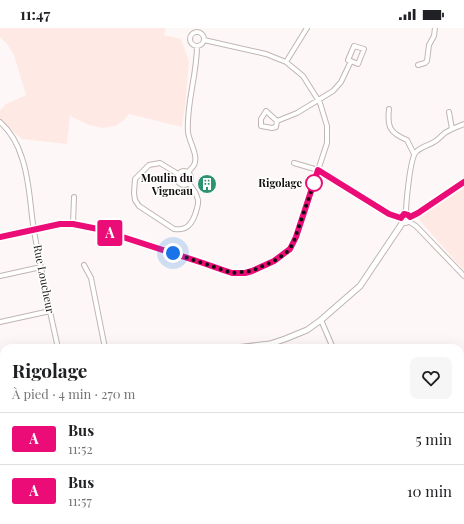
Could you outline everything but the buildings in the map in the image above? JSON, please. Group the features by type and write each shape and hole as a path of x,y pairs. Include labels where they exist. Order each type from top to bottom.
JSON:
{"street":[{"path":"286,62 307,28"},
{"path":"418,65 427,61 429,45 434,36 435,28"},
{"path":"197,46 192,44 190,38 192,33 198,30 203,35 204,40"},
{"path":"0,237 60,224 73,224 98,229 232,273 252,271 274,261 290,249 296,237 327,143 328,132 326,118 318,99 303,76 286,62 266,54 204,40"},
{"path":"197,46 202,44 204,40"},
{"path":"188,172 194,165 195,161 190,142 188,123 197,46"},
{"path":"354,46 364,50 358,64 351,61 348,60 354,46"},
{"path":"277,121 297,113 333,91 341,82 351,61"},
{"path":"270,344 307,330 321,320 360,286 405,218 414,150 407,140 396,136 392,132 388,121 389,109"},
{"path":"266,111 277,121 276,127 272,128 261,126 261,120 266,111"},
{"path":"448,112 452,129"},
{"name":"Rue Loucheur","path":"0,122 11,136 22,157 41,267 57,344"},
{"path":"414,150 437,140 442,134 464,124"},
{"path":"178,174 160,163 149,165 136,179 134,193 139,206 174,229 180,230 187,228 193,221 198,205 198,198 189,183 191,177 188,172"},
{"path":"294,163 318,170 389,214 405,218 416,226 464,276"},
{"path":"178,174 182,171 188,172"},
{"path":"178,174 177,178 182,185 189,183"},
{"path":"405,218 418,213 464,182"},
{"path":"73,224 74,197"},
{"path":"84,265 91,278 104,344"},
{"path":"0,276 41,267"},
{"path":"0,322 50,311"},
{"path":"321,320 331,344"}],"shaded area":[{"path":"0,28 166,28 164,35 181,39 189,61 182,127 129,114 123,121 115,126 103,128 89,125 70,116 67,144 22,139 0,118 0,110 4,107 4,105 26,95 14,55 7,44 0,37"},
{"path":"464,187 464,271 417,217"}],"bus line":[{"name":"A","path":"0,237 60,224 73,224 98,229 232,273 245,273 274,261 290,249 296,237 318,170 330,176 389,214 401,218 404,214 410,217 418,213 464,182"}],"place":[{"name":"Rigolage","path":"314,183"},
{"name":"Moulin du Vigneau","path":"207,184"}],"route":[{"path":"173,253 232,273 245,273 274,261 286,253 293,244 314,183"}]}
